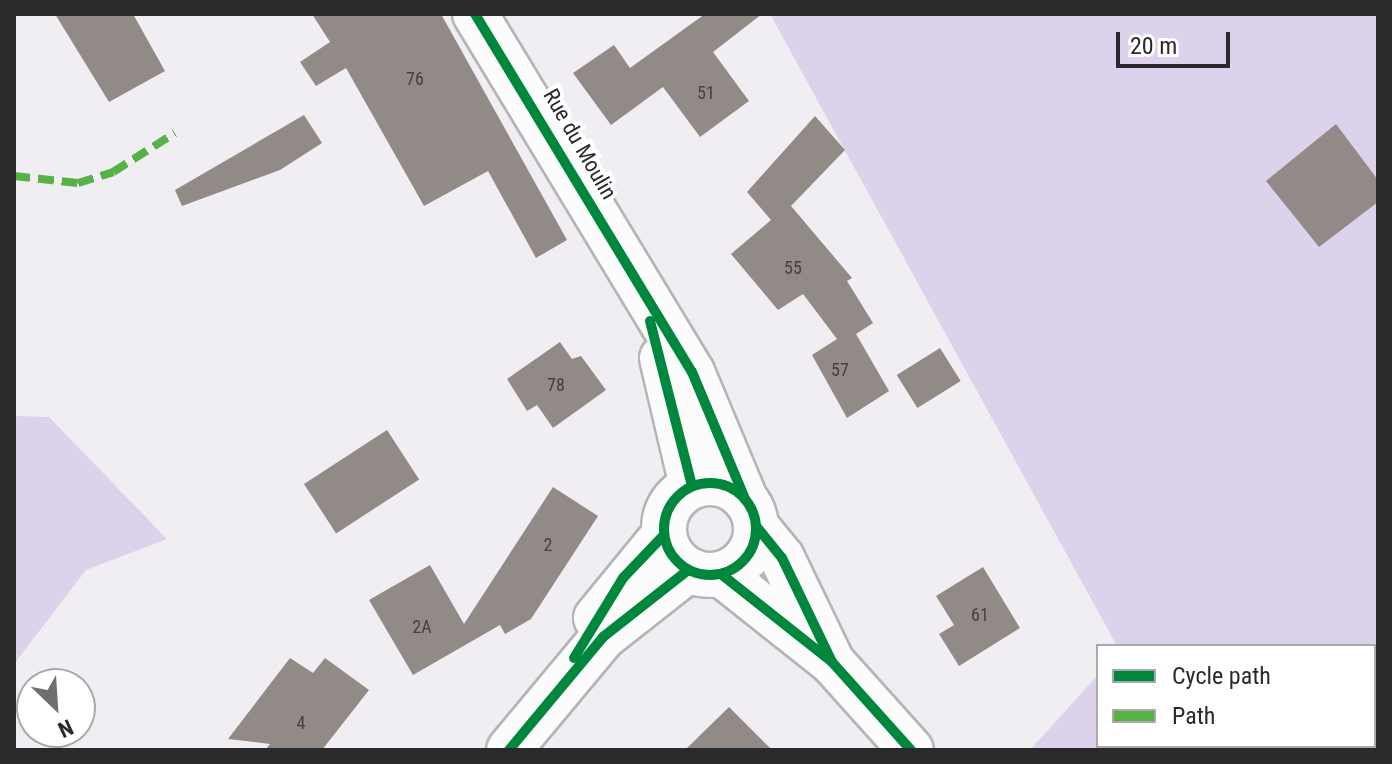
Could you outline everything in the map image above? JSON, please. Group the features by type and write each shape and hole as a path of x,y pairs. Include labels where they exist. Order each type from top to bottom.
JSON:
{"street":[{"name":"Rue du Moulin","path":"475,14 572,166 643,298 717,421 751,512 782,558 832,662"},
{"name":"Rue du Moulin","path":"643,298 685,439 692,486"},
{"path":"509,750 565,676 655,589 691,560 747,556 751,512 720,484 692,486 665,516 691,560"},
{"name":"Rue du Moulin","path":"691,560 832,662 911,750"}],"shaded area":[{"path":"770,14 1378,14 1378,750 1030,750 1096,677 1096,748 1376,748 1376,644 1116,644"},
{"path":"14,416 49,417 167,539 86,570 14,664"}],"building":[{"path":"55,14 133,14 165,71 109,102"},
{"path":"312,14 441,14 567,240 536,258 488,171 424,206 346,68 316,86 300,62 330,42"},
{"path":"705,14 762,14 713,52 749,101 700,137 663,87 611,125 573,73 614,45 630,68"},
{"path":"304,115 322,143 280,170 182,206 175,190"},
{"path":"815,116 845,150 791,206 852,278 847,281 873,323 856,334 889,391 847,418 812,355 837,339 803,294 778,310 731,254 771,220 747,192"},
{"path":"1336,124 1378,180 1378,202 1319,247 1266,181"},
{"path":"560,342 572,359 581,356 606,390 553,428 537,405 527,411 507,379"},
{"path":"940,348 961,381 917,408 897,375"},
{"path":"387,430 419,479 336,533 304,484"},
{"path":"553,487 598,516 531,619 505,634 500,625 413,675 369,600 430,565 464,624"},
{"path":"983,567 1020,628 959,666 939,634 954,625 936,596"},
{"path":"290,658 313,673 325,658 369,690 322,750 265,750 270,744 228,739"},
{"path":"729,707 772,750 685,750"}],"marked path":[{"path":"14,176 78,183 113,172 175,133"}],"cycle path":[{"path":"475,14 692,372 745,499"},
{"path":"650,321 692,486"},
{"path":"710,483 728,487 743,496 752,511 756,529 752,547 743,562 728,571 710,575 692,571 677,562 668,547 664,529 668,511 677,496 692,487 710,483"},
{"path":"756,526 782,558 832,662"},
{"path":"574,658 623,578 663,536"},
{"path":"509,750 603,637 688,570"},
{"path":"721,574 832,662 911,750"}]}
